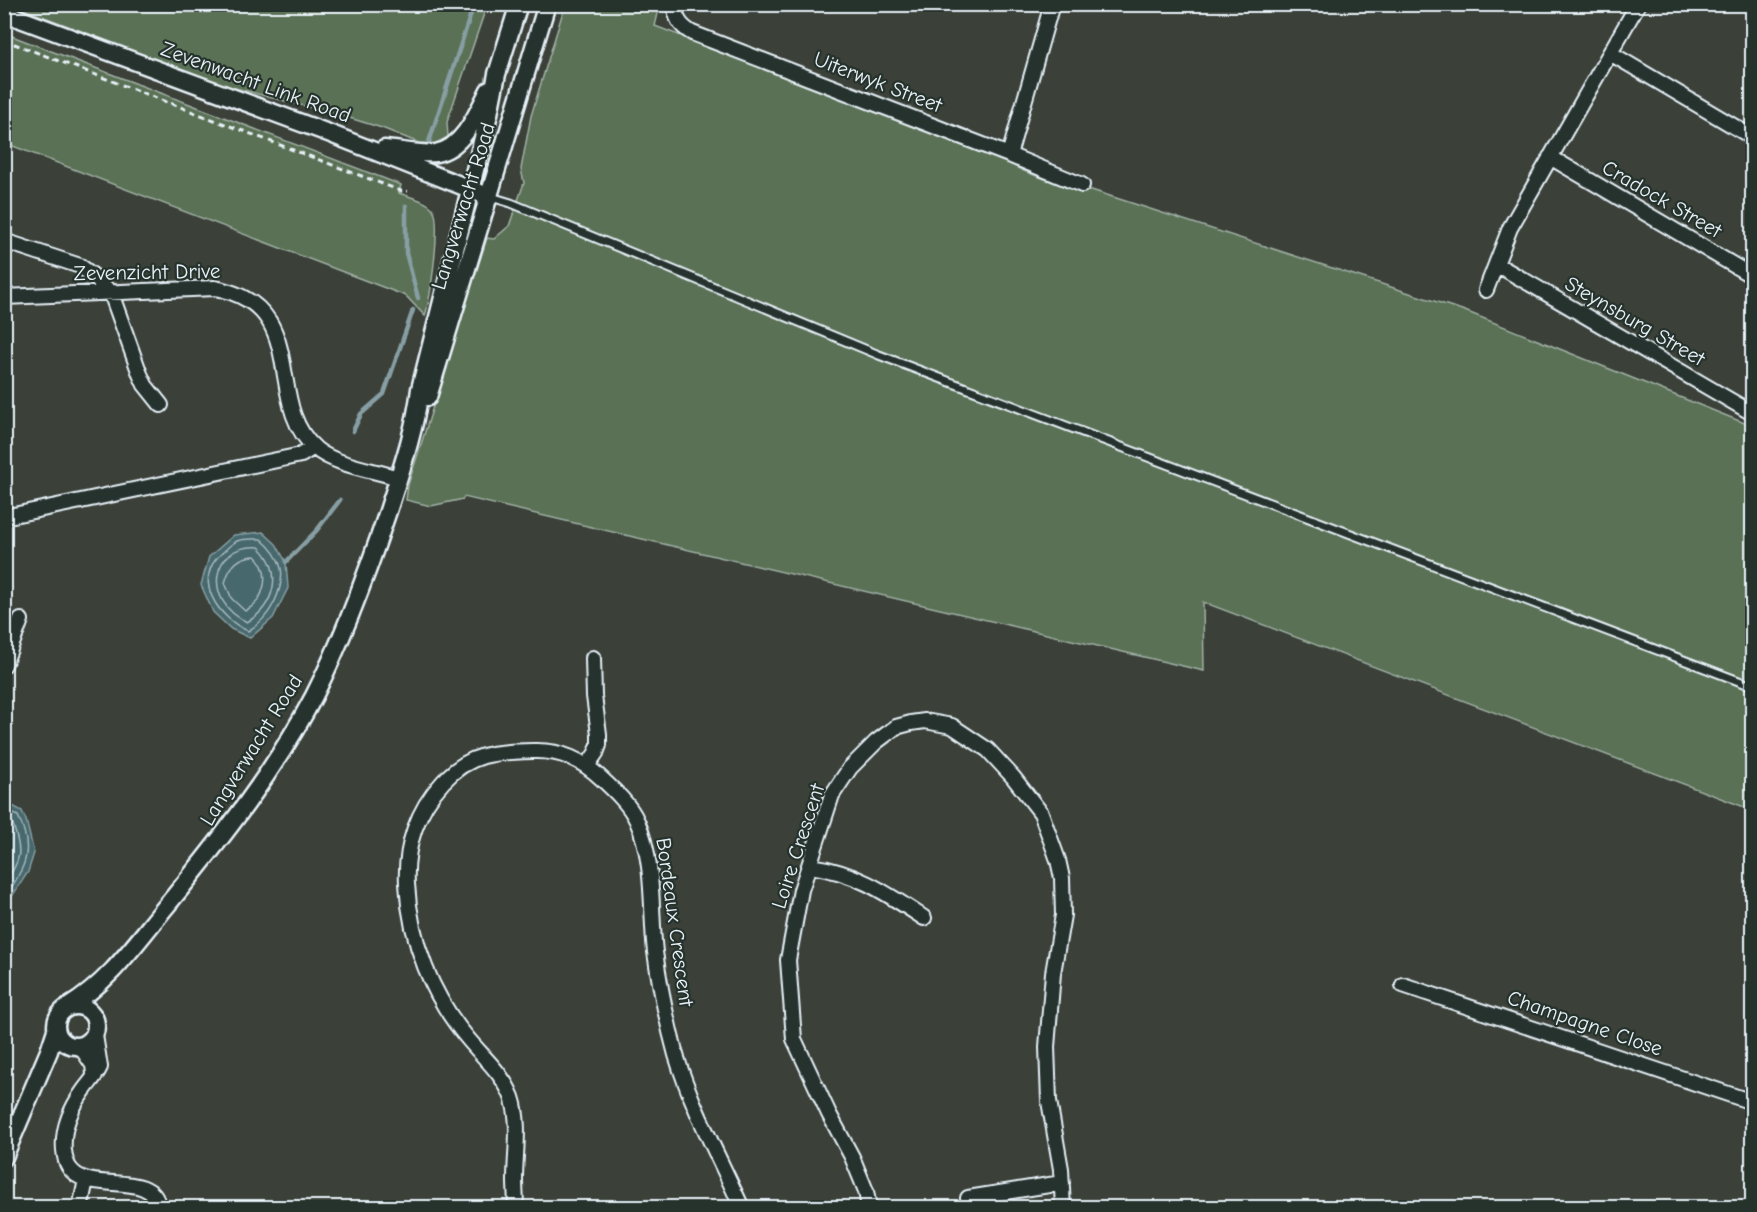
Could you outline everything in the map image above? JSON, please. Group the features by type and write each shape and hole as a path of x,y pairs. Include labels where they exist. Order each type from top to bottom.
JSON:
{"street":[{"name":"Langverwacht Road","path":"417,419 420,389 497,74 519,4"},
{"name":"Langverwacht Road","path":"68,1007 110,975 216,845 288,742 335,653 369,567 417,419 431,390 547,4"},
{"name":"Uiterwyk Street","path":"675,4 678,20 683,28 692,33 1082,185"},
{"path":"1009,155 1052,4"},
{"path":"1486,290 1510,228 1638,4"},
{"name":"Zevenwacht Link Road","path":"4,13 363,146 490,196"},
{"path":"1610,53 1752,137"},
{"path":"363,146 436,153 448,148 464,133 497,74"},
{"name":"Cradock Street","path":"1550,157 1751,271"},
{"path":"4,241 80,266 111,293 140,374 160,405"},
{"name":"Steynsburg Street","path":"1496,264 1752,413"},
{"name":"Zevenzicht Drive","path":"4,297 215,288 237,294 247,299 264,314 276,333 295,417 314,447 340,461 398,478"},
{"path":"4,516 294,457 314,447"},
{"path":"4,665 21,620"},
{"path":"588,766 599,745 593,658"},
{"name":"Loire Crescent","path":"869,1208 866,1191 852,1157 829,1114 794,1038 788,960 794,923 832,795 850,768 876,742 896,728 925,721 952,726 988,750 1041,813 1055,850 1062,878 1063,915 1053,973 1047,1047 1049,1101 1059,1156 1063,1208"},
{"name":"Bordeaux Crescent","path":"516,1208 518,1133 512,1098 499,1074 446,1011 428,973 409,916 406,880 408,850 418,818 438,788 456,767 481,756 508,752 550,751 575,758 588,766 625,802 636,819 644,840 655,953 676,1055 696,1110 742,1208"},
{"path":"810,866 832,869 870,884 924,918"},
{"name":"Langverwacht Road","path":"95,1027 100,996 110,975"},
{"name":"Champagne Close","path":"1403,985 1752,1102"},
{"path":"4,1157 37,1081 56,1029 57,1019 68,1007 85,1007 93,1015 100,1063 98,1071 69,1116 64,1131 66,1161 70,1170 86,1180 144,1188 155,1196 159,1208"},
{"path":"37,1081 57,1059 77,1046 89,1043 95,1027"},
{"path":"56,1029 62,1041 77,1046 93,1065 94,1076"},
{"path":"80,1208 86,1180"},
{"path":"968,1198 1062,1183"}],"lane":[{"path":"490,196 879,355 1752,686"}],"path":[{"path":"4,40 337,168 400,191 408,191"}],"green space":[{"path":"13,5 487,5 447,122 448,137 434,144 419,143 343,116 223,85"},
{"path":"565,5 660,5 655,26 980,150 1024,171 1079,192 1082,187 1465,311 1752,426 1752,810 1203,602 1204,671 464,497 431,506 406,500 408,485 487,238 494,239 509,226 524,183 521,169 531,116"},
{"path":"4,33 401,185 399,193 426,203 433,209 435,216 434,261 425,316 406,296 5,143"}],"water":[{"path":"263,532 276,544 286,562 288,588 273,618 250,638 231,629 213,612 201,585 209,557 234,535"},
{"path":"5,804 22,811 34,853 28,872 5,907"}],"waterway":[{"path":"427,148 474,4"},
{"path":"406,206 406,253 418,298"},
{"path":"353,431 361,414 384,394 413,310"},
{"path":"286,562 317,530 340,500"}]}
